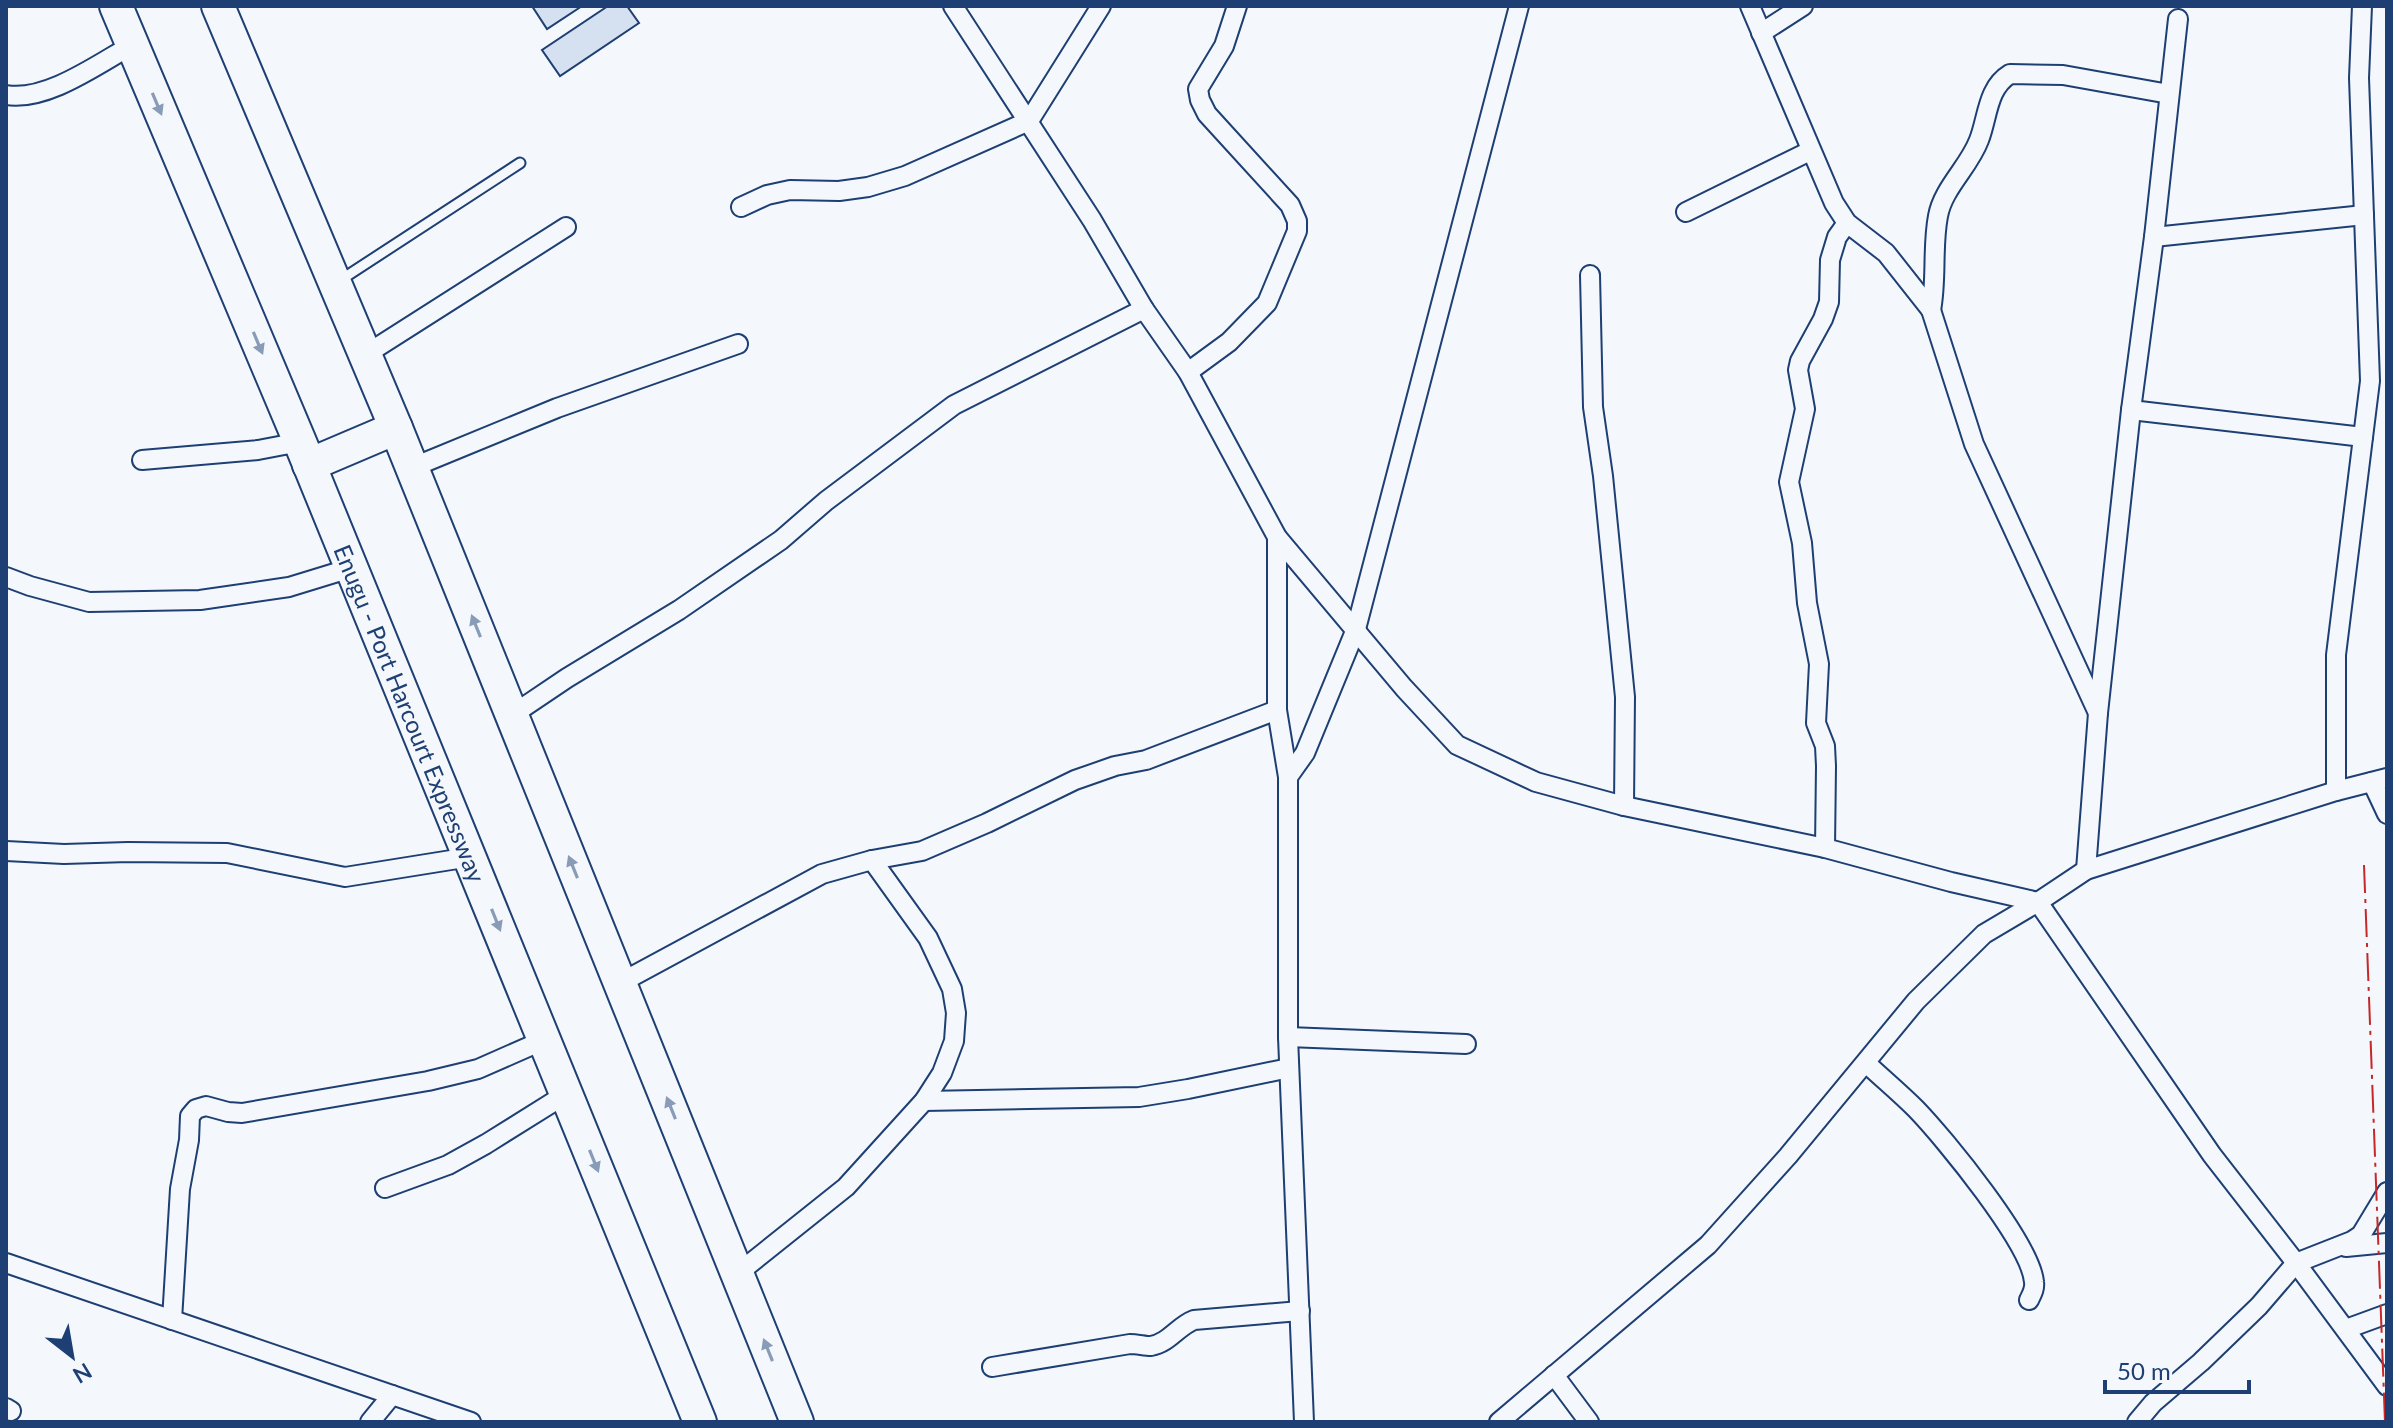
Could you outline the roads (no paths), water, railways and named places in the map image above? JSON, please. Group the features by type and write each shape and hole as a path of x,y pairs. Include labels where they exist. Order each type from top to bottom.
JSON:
{"highway":[{"name":"Enugu - Port Harcourt Expressway","path":"116,6 305,454 700,1422"},
{"path":"218,6 396,428 797,1422"},
{"path":"305,454 396,428"}],"street":[{"path":"953,6 1029,121 1144,309 1188,372 1277,537 1404,688 1457,745 1536,782 1624,806 1825,848 2038,902 2212,1155 2387,1386"},
{"path":"741,207 767,195 790,190 839,191 868,187 1029,121 1101,6"},
{"path":"1188,372 1229,342 1267,303 1297,231 1297,221 1290,205 1207,114 1200,100 1198,89 1224,46 1237,6"},
{"path":"1288,777 1305,753 1356,629 1519,6"},
{"path":"1750,6 1834,203 1847,223 1886,253 1931,310 1974,444 2098,713"},
{"path":"1761,33 1803,6"},
{"path":"2336,791 2336,655 2370,381 2359,78 2362,6"},
{"path":"2086,870 2098,713 2178,19"},
{"path":"6,95 33,95 53,88 132,45"},
{"path":"1931,310 1936,284 1935,246 1940,205 1979,141 1992,93 2004,78 2010,74 2063,75 2169,94"},
{"path":"1686,212 1810,151"},
{"path":"2154,237 2364,215"},
{"path":"1825,848 1825,746 1816,723 1819,664 1807,603 1802,543 1789,482 1805,409 1798,370 1800,361 1829,302 1830,260 1837,237 1847,223"},
{"path":"365,355 566,227"},
{"path":"1590,275 1593,407 1605,491 1625,697 1624,806"},
{"path":"512,715 679,610 781,540 954,405 1144,309"},
{"path":"411,468 557,408 738,344"},
{"path":"2131,410 2363,437"},
{"path":"142,460 245,451 305,454"},
{"path":"1277,537 1277,710 1288,777 1288,1037 1304,1422"},
{"path":"6,577 89,602 104,602 215,598 289,587 351,568"},
{"path":"620,983 822,874 872,860 922,851 1075,780 1115,766 1146,760 1277,710"},
{"path":"1499,1422 1708,1245 1788,1156 1916,1001 1984,934 2086,870 2336,791 2380,780 2387,814"},
{"path":"6,851 64,854 227,853 345,877 470,857"},
{"path":"737,1274 846,1187 924,1101 942,1073 954,1041 956,1013 952,989 928,938 872,860"},
{"path":"1288,1037 1466,1044"},
{"path":"172,1320 180,1189 190,1116 196,1109 206,1106 242,1113 428,1081 478,1069 544,1040"},
{"path":"1866,1063 1915,1108 1958,1156 1994,1207 2030,1267 2035,1282 2029,1300"},
{"path":"924,1101 1139,1097 1289,1068"},
{"path":"385,1188 448,1165 566,1094"},
{"path":"2137,1422 2153,1403 2259,1306 2296,1263 2361,1235 2387,1192"},
{"path":"2334,1248 2387,1243"},
{"path":"6,1263 471,1422"},
{"path":"992,1367 1130,1344 1151,1346 1166,1340 1183,1324 1194,1320 1300,1311"},
{"path":"2346,1329 2387,1314"},
{"path":"1554,1375 1589,1422"},
{"path":"370,1422 392,1395"}],"lane":[{"path":"336,283 520,163"}]}
